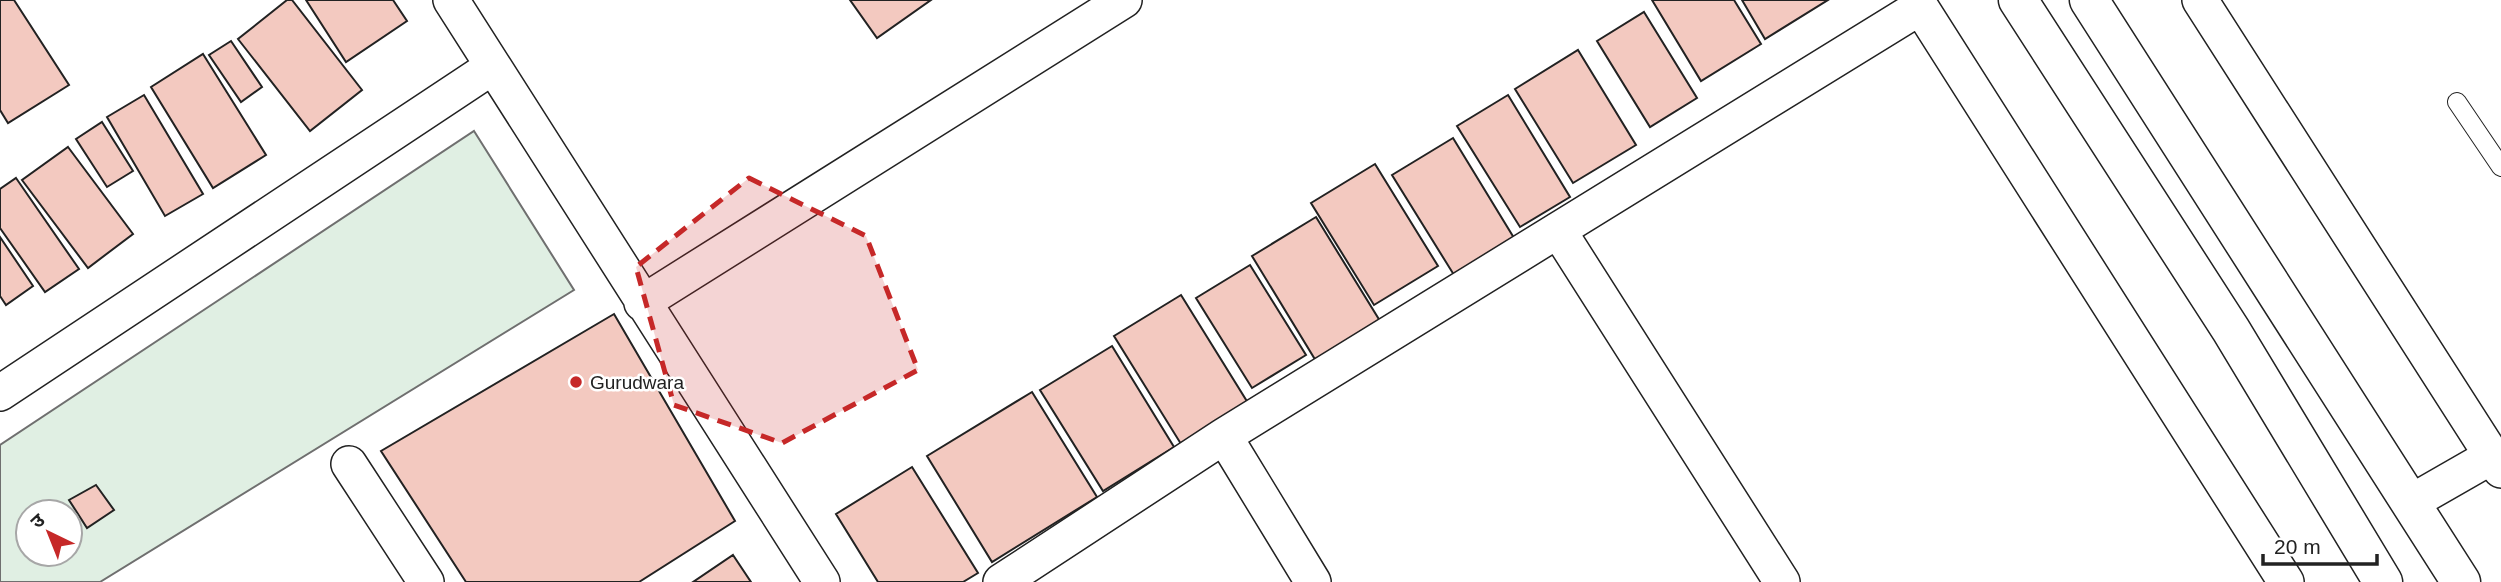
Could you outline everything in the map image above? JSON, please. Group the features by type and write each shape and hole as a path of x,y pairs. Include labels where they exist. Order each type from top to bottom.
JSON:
{"street":[{"path":"452,0 642,303 822,582"},
{"path":"642,303 1124,0"},
{"path":"2018,0 2231,330 2383,582"},
{"path":"2089,0 2461,582"},
{"path":"2200,0 2498,459 2410,503"},
{"path":"1001,582 1224,436 1918,4 2286,582"},
{"path":"0,393 492,66"},
{"path":"1558,230 1782,582"},
{"path":"1224,436 1313,582"},
{"path":"349,464 418,579"}],"lane":[{"path":"2457,102 2501,167"}],"highlighted area":[{"path":"749,178 866,236 918,370 782,443 674,405 636,267"}],"green space":[{"path":"474,131 574,290 100,582 0,582 0,445"}],"building":[{"path":"0,0 14,0 69,85 8,123 0,110"},
{"path":"287,0 292,0 362,90 310,131 238,39"},
{"path":"306,0 393,0 407,21 346,62"},
{"path":"850,0 931,0 877,38"},
{"path":"1652,0 1734,0 1761,44 1701,81"},
{"path":"1742,0 1828,0 1765,39"},
{"path":"1644,12 1697,98 1650,127 1597,41"},
{"path":"231,41 262,87 241,102 209,55"},
{"path":"1578,50 1636,145 1573,183 1515,89"},
{"path":"203,54 266,155 213,188 151,87"},
{"path":"144,95 203,194 165,216 107,117"},
{"path":"1508,95 1570,197 1520,227 1457,126"},
{"path":"102,122 133,171 107,187 76,139"},
{"path":"1453,138 1514,238 1454,275 1392,175"},
{"path":"68,147 133,234 88,268 22,180"},
{"path":"1375,164 1438,266 1374,305 1311,203"},
{"path":"16,178 79,269 45,292 0,228 0,189"},
{"path":"1316,217 1380,321 1316,361 1252,256"},
{"path":"0,237 33,286 6,305 0,296"},
{"path":"1250,265 1306,355 1252,388 1196,298"},
{"path":"1181,295 1248,403 1181,444 1114,336"},
{"name":"Gurudwara","path":"614,314 735,521 639,582 466,582 381,451"},
{"path":"1112,346 1174,447 1103,491 1040,390"},
{"path":"1032,392 1097,497 992,562 927,456"},
{"path":"912,467 978,573 963,582 878,582 836,514"},
{"path":"96,485 114,510 87,528 84,523 84,498 73,498"},
{"path":"733,555 751,582 693,582"}],"place":[{"name":"Gurudwara","path":"576,382"}]}
